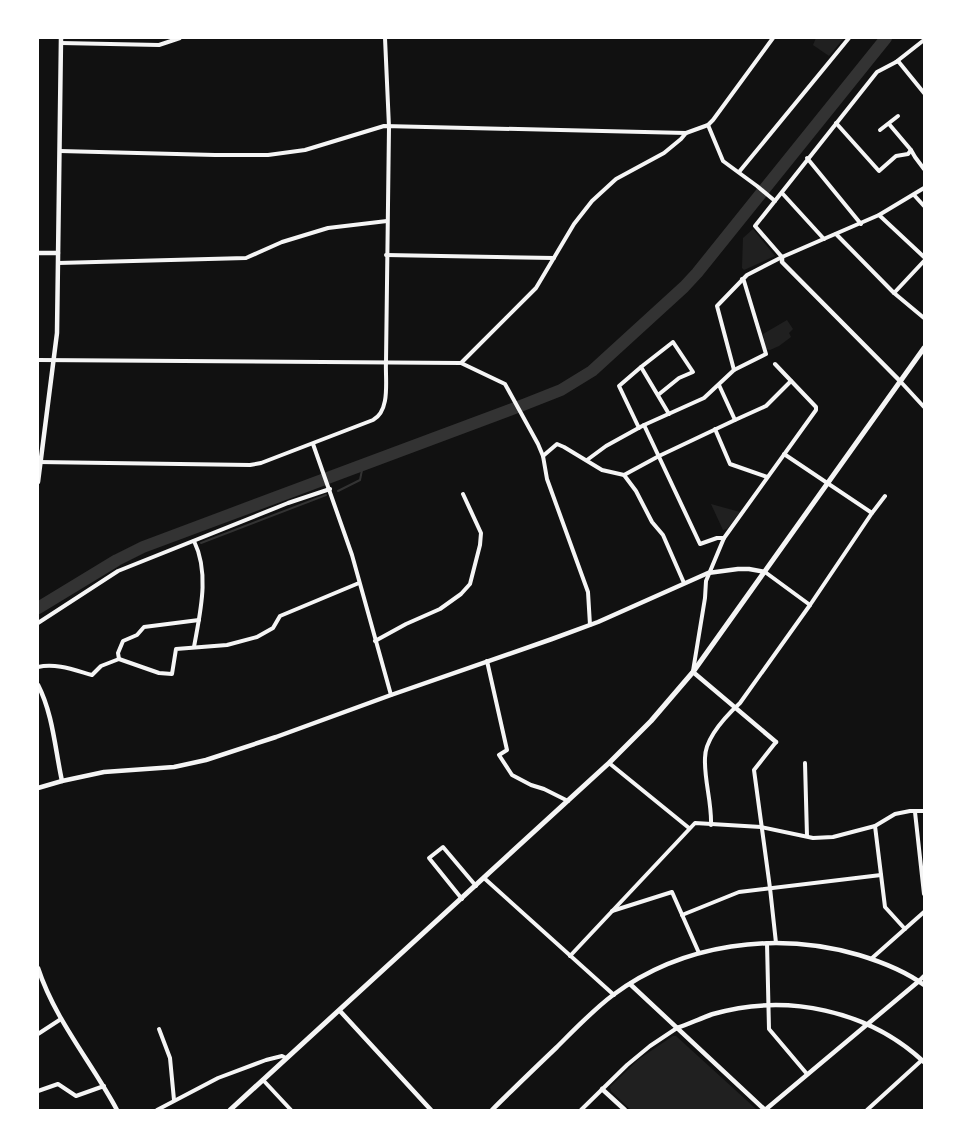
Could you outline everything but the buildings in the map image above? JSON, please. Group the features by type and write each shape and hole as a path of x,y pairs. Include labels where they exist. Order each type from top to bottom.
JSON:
{"main road":[{"path":"230,1110 462,899 609,763 651,721 693,672 924,348"}],"street":[{"path":"38,482 57,326 61,40 159,45 180,38"},
{"path":"39,462 243,466 261,463 313,444 373,420 380,415 385,400 386,362 389,127 385,38"},
{"path":"60,151 268,155 305,150 380,126 686,133 708,125 774,38"},
{"path":"739,172 849,38"},
{"path":"924,40 896,62 877,72 807,158 756,226 782,257 782,262 924,407"},
{"path":"896,62 898,61 924,93"},
{"path":"919,86 924,82"},
{"path":"880,130 898,116"},
{"path":"836,123 879,171 896,156 908,154 912,150"},
{"path":"889,124 912,150 924,169"},
{"path":"708,125 723,161 775,201"},
{"path":"461,363 536,288 574,224 592,201 616,179 664,152 686,133"},
{"path":"807,158 861,224"},
{"path":"734,370 717,306 742,279 782,257 879,215 924,188"},
{"path":"782,193 824,239"},
{"path":"914,195 924,206"},
{"path":"879,215 924,259 894,293"},
{"path":"58,263 246,258 282,242 328,228 387,221"},
{"path":"836,234 894,293 924,318"},
{"path":"38,253 58,253"},
{"path":"386,254 554,258"},
{"path":"587,460 606,446 644,425 704,398 734,370 766,354 742,279"},
{"path":"639,428 619,386 641,366 673,342 693,372 679,378 658,395"},
{"path":"38,360 461,363 505,384 543,456 547,479 588,592 590,625"},
{"path":"775,364 816,407 816,410 724,538 708,573 693,672 776,742 754,770 776,943"},
{"path":"641,366 669,414"},
{"path":"624,475 659,456 766,406 791,381"},
{"path":"719,385 736,420"},
{"path":"644,425 700,544 717,538 724,538"},
{"path":"715,429 730,464 767,477"},
{"path":"313,444 352,555 391,694"},
{"path":"543,456 557,444 602,470 624,475 636,491 652,522 663,535 684,583"},
{"path":"784,454 872,513"},
{"path":"38,623 118,571 329,487"},
{"path":"375,641 406,624 440,609 461,594 470,584 480,545 480,533 462,494"},
{"path":"711,825 705,754 710,739 736,707 810,605 885,496"},
{"path":"194,541 199,551 204,586 194,647"},
{"path":"38,788 62,780 104,772 174,767 206,760 276,737 391,694 590,625 708,573 744,569 765,572 810,605"},
{"path":"38,667 58,666 92,675 101,666 119,659 159,673 172,674 176,649 228,645 266,633 273,628 280,616 359,583"},
{"path":"119,659 118,653 123,641 137,635 144,627 199,620"},
{"path":"487,661 507,750 499,755 501,760 512,775 568,801"},
{"path":"38,685 48,713 62,780"},
{"path":"805,762 807,836"},
{"path":"609,763 689,828"},
{"path":"570,956 695,823 761,827 813,838 833,837 875,826 895,814 910,811 924,812"},
{"path":"915,812 924,894"},
{"path":"875,826 885,907 905,929"},
{"path":"462,899 429,858 443,847 476,886"},
{"path":"682,915 739,892 881,875"},
{"path":"484,878 614,995"},
{"path":"611,912 672,892 699,953"},
{"path":"871,959 924,912"},
{"path":"767,943 770,1030 808,1074"},
{"path":"492,1110 593,1012 614,995 659,968 699,953 767,943 823,946 871,959 924,985"},
{"path":"38,972 62,1019 117,1110"},
{"path":"630,984 765,1110 924,976"},
{"path":"581,1110 639,1055 678,1028 712,1014 740,1008 769,1005 808,1007 830,1011 867,1025 892,1038 923,1061 867,1110"},
{"path":"340,1011 431,1110"},
{"path":"38,1034 62,1019"},
{"path":"159,1029 170,1058 174,1100"},
{"path":"157,1110 218,1078 266,1060 282,1056 286,1058"},
{"path":"263,1080 290,1110"},
{"path":"38,1091 58,1084 76,1096 104,1086"},
{"path":"602,1089 625,1110"},
{"path":"497,1106 501,1110"}],"shaded area":[{"path":"816,38 844,38 829,56 813,45"},
{"path":"753,229 775,256 744,270 742,268 743,238"},
{"path":"787,320 793,329 789,333 791,337 779,346 770,350 766,349 763,334"},
{"path":"711,504 740,512 727,529 723,530"},
{"path":"673,1036 676,1036 756,1110 631,1110 611,1091 610,1087 639,1059"}],"waterway":[{"path":"38,608 117,560 143,547 523,405 561,390 592,371 697,273 886,38"},
{"path":"338,491 360,480 363,465"},
{"path":"201,543 326,495"}]}
